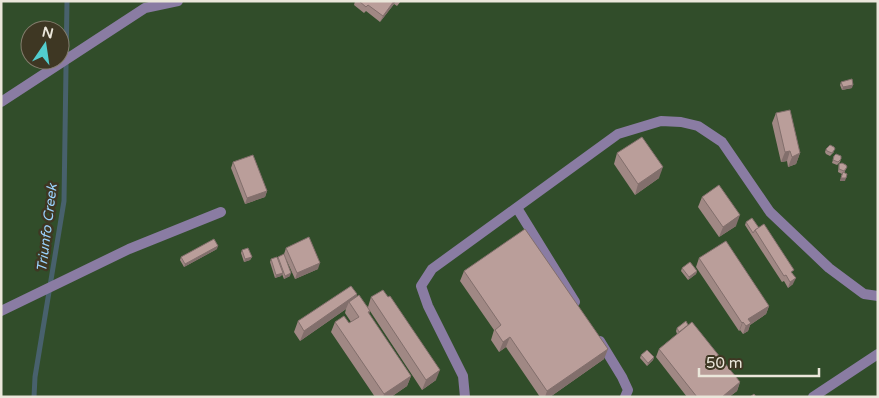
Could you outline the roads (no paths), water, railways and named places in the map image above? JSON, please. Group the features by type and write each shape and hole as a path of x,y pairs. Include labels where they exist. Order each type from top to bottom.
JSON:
{"lane":[{"path":"1,102 145,8 178,1"},
{"path":"465,397 463,376 428,306 421,286 432,269 618,134 661,121 681,122 698,126 722,142 770,212 829,268 864,294 878,296"},
{"path":"517,208 579,310"},
{"path":"1,311 129,249 221,212"},
{"path":"593,329 622,377 628,390 625,397"},
{"path":"813,397 878,354"}],"waterway":[{"name":"Triunfo Creek","path":"34,397 35,377 64,201 67,1"}]}
